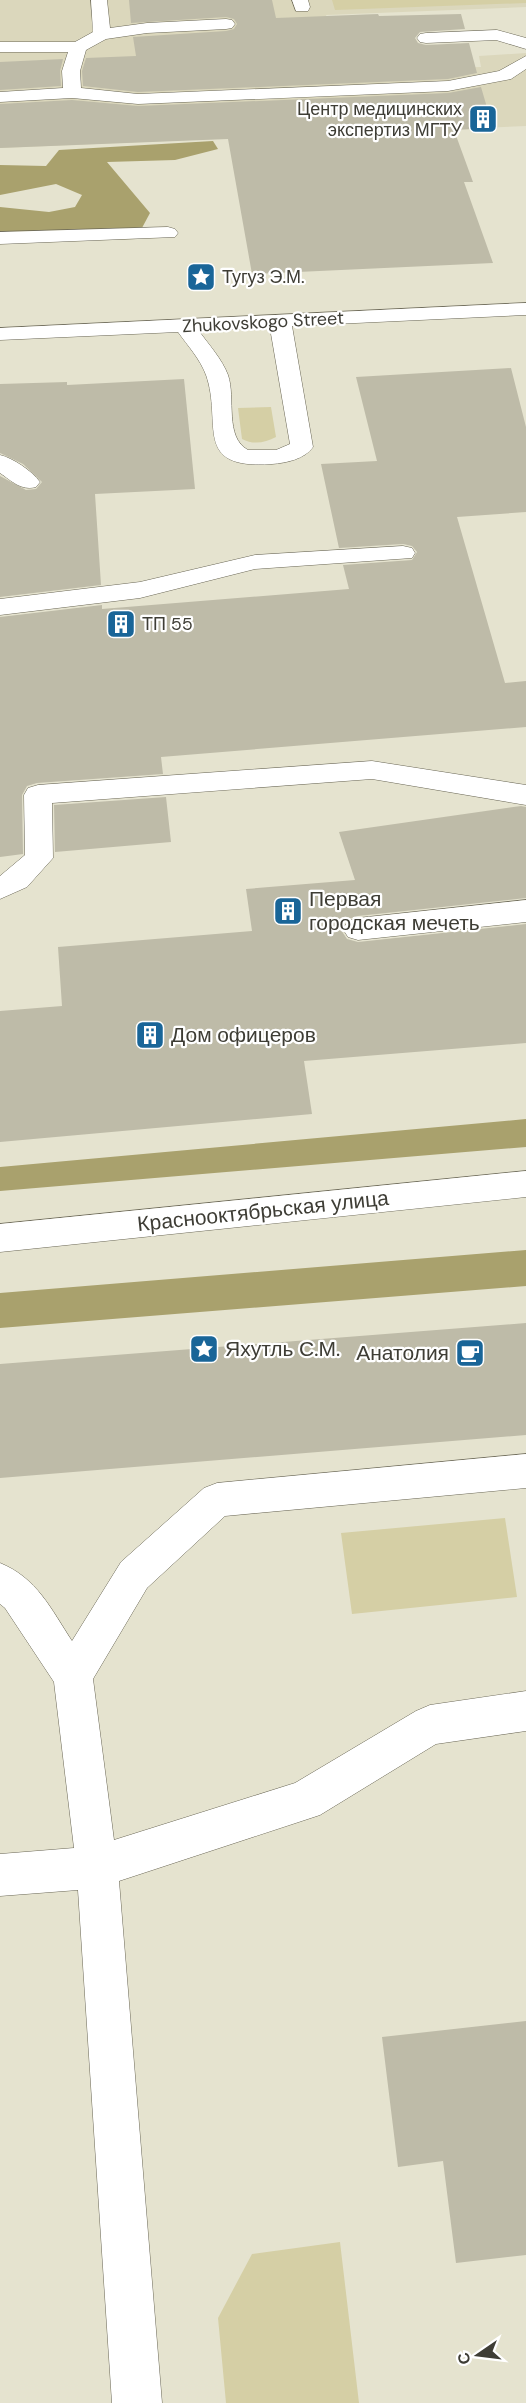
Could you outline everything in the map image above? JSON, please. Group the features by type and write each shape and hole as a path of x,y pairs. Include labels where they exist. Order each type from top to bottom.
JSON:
{"street":[{"path":"99,0 102,34"},
{"path":"0,47 78,47 102,34 147,28 226,24"},
{"path":"426,38 497,35 526,44"},
{"path":"72,93 71,71 78,47"},
{"path":"0,97 72,93 138,99 447,86 505,75 526,61"},
{"path":"0,238 168,233"},
{"name":"Zhukovskogo Street","path":"0,334 526,309"},
{"path":"184,326 217,377 225,443 232,453 250,459 286,457 302,447 280,321"},
{"path":"0,462 28,482"},
{"path":"0,607 140,590 255,562 403,553"},
{"path":"0,889 17,880 39,858 38,795 372,770 526,795"},
{"path":"358,929 526,911"},
{"name":"Краснооктябрьская улица","path":"0,1238 526,1184"},
{"path":"73,1676 134,1575 217,1500 526,1471"},
{"path":"0,1581 19,1595 73,1676 97,1867 137,2403"},
{"path":"0,1875 97,1867 305,1800 430,1725 526,1711"}],"shaded area":[{"path":"0,0 526,0 526,7 326,15 343,77 397,69 481,67 479,56 526,53 526,126 0,148"},
{"path":"332,0 526,0 526,3 335,10"},
{"path":"213,141 218,149 175,160 107,162 150,213 136,239 32,241 0,231 0,207 49,212 75,207 82,195 56,184 0,195 0,165 46,166 59,150"},
{"path":"271,407 276,437 259,442 242,439 238,408"},
{"path":"526,1119 526,1147 0,1191 0,1167"},
{"path":"526,1250 526,1286 0,1328 0,1293"},
{"path":"505,1518 517,1597 352,1614 341,1533"},
{"path":"340,2242 359,2403 226,2403 218,2318 252,2254"}],"building":[{"path":"129,0 272,0 276,18 461,14 465,29 420,32 415,38 418,43 426,45 469,43 477,73 448,79 138,92 83,86 82,71 86,58 136,56 133,37 226,31 234,29 237,24 234,19 226,17 131,23"},
{"path":"63,59 60,71 61,86 0,90 0,62"},
{"path":"481,87 493,128 454,130 473,182 464,182 493,263 252,274 228,139 0,148 0,104 72,100 138,106 448,93"},
{"path":"511,368 526,427 526,512 457,517 505,683 526,681 526,727 161,757 163,774 37,783 27,786 22,795 23,854 0,857 0,617 102,605 102,609 349,589 343,565 412,560 417,552 412,546 403,544 339,548 321,464 377,461 356,377"},
{"path":"184,379 195,489 95,494 101,585 0,597 0,476 26,490 36,489 42,482 23,464 0,453 0,384 67,382 67,385"},
{"path":"166,797 171,842 55,852 54,805"},
{"path":"526,807 526,898 358,916 346,920 341,930 347,939 358,942 526,924 526,1043 304,1061 312,1114 0,1142 0,1011 62,1006 58,947 252,931 246,889 355,880 339,832"},
{"path":"526,1323 526,1435 0,1478 0,1364"},
{"path":"526,2021 526,2255 456,2263 443,2161 398,2167 382,2037"}],"place":[{"name":"Центр медицинских экспертиз МГТУ","path":"483,119"},
{"name":"Тугуз Э.М.","path":"201,277"},
{"name":"ТП 55","path":"121,624"},
{"name":"Первая городская мечеть","path":"288,911"},
{"name":"Дом офицеров","path":"150,1035"},
{"name":"Яхутль С.М.","path":"204,1349"},
{"name":"Анатолия","path":"470,1353"}]}
